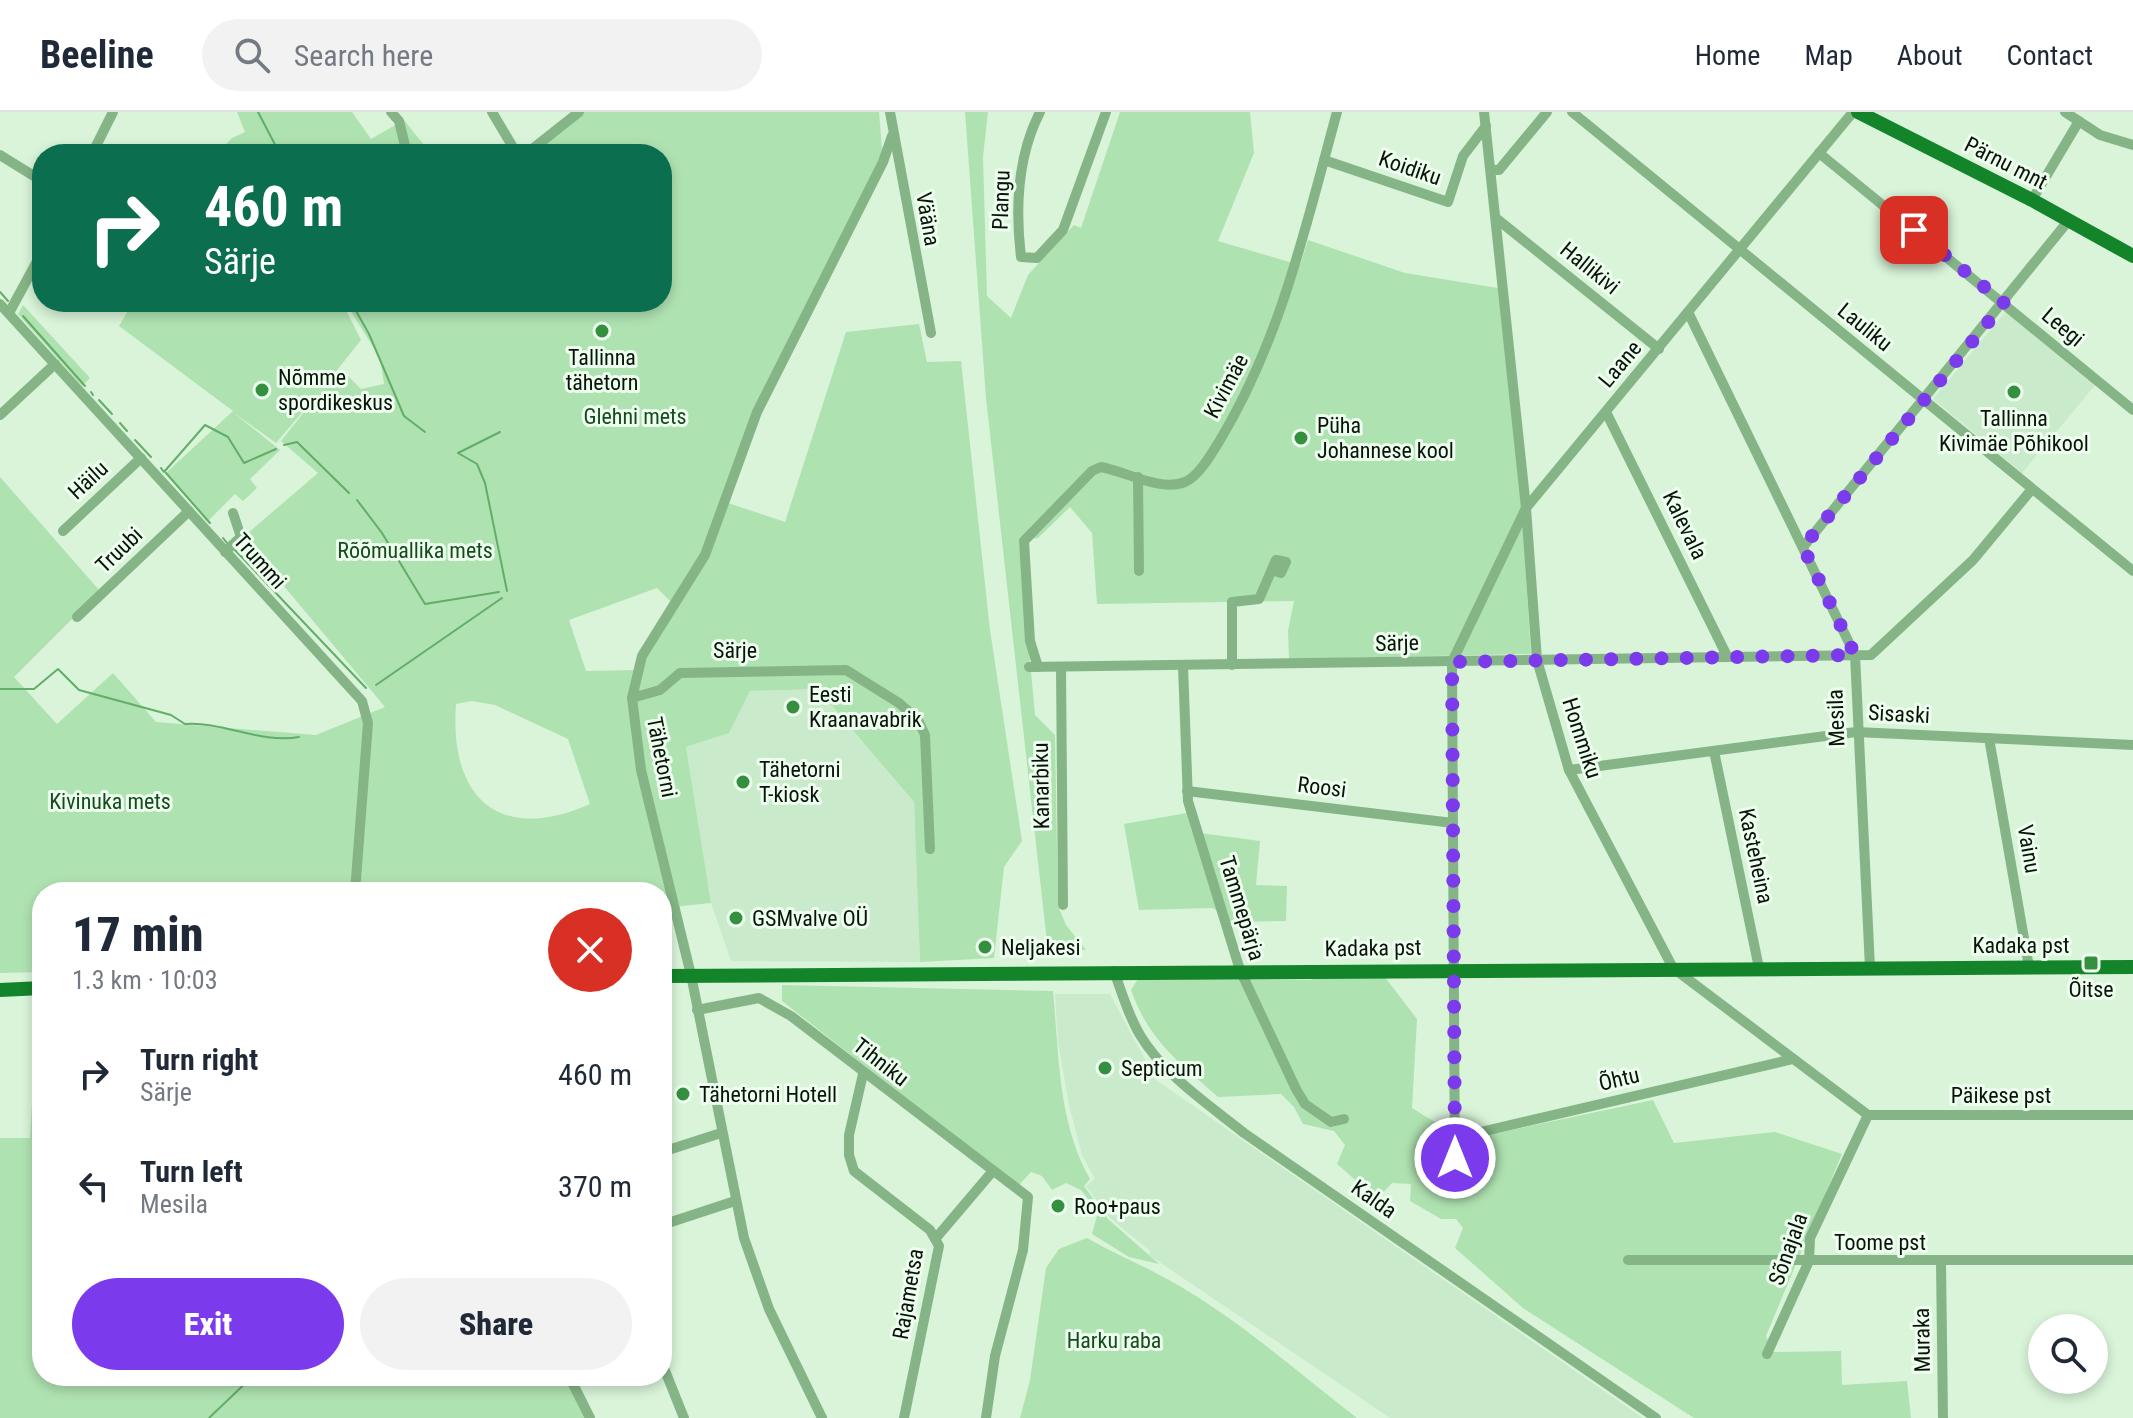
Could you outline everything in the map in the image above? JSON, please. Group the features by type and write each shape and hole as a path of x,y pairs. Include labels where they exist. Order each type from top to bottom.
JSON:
{"main road":[{"name":"Pärnu mnt","path":"1855,112 2032,200 2133,256"},
{"name":"Kadaka pst","path":"672,976 2133,967"},
{"path":"0,990 32,988"}],"street":[{"path":"97,144 113,112"},
{"path":"391,112 399,121 405,144"},
{"path":"492,112 511,144"},
{"path":"539,144 579,112"},
{"name":"Vääna","path":"890,112 892,136 931,333"},
{"name":"Plangu","path":"1040,112 1026,139 1019,175 1021,257 1037,258 1063,230 1106,112"},
{"name":"Kivimäe","path":"1034,667 1024,541 1092,471 1101,467 1156,482 1187,482 1211,454 1241,405 1275,332 1337,112"},
{"name":"Hommiku","path":"1484,112 1526,508 1537,660 1569,770 1673,968 1868,1115"},
{"path":"1492,170 1499,170 1547,112"},
{"name":"Lauliku","path":"1572,112 2133,570"},
{"name":"Laane","path":"1452,662 1526,508 1855,112"},
{"path":"2065,112 2100,135 2133,145"},
{"path":"2032,200 2079,121"},
{"name":"Koidiku","path":"1324,160 1448,202 1463,156 1486,126"},
{"name":"Tähetorni","path":"669,882 639,759 632,698 642,656 705,555 757,412 883,162 892,136"},
{"name":"Leegi","path":"1819,153 2133,410"},
{"path":"0,155 32,175"},
{"name":"Hallikivi","path":"1497,219 1659,349"},
{"path":"1803,547 2069,220"},
{"path":"9,313 32,270"},
{"name":"Trummi","path":"0,304 365,707 368,723 356,882"},
{"name":"Mesila","path":"1688,312 1855,655 1856,732 1870,968"},
{"path":"0,415 55,364"},
{"name":"Kalevala","path":"1606,412 1727,656"},
{"name":"Häilu","path":"63,531 141,458"},
{"path":"1138,477 1139,571"},
{"name":"Särje","path":"1034,667 1871,655 1973,560 2032,489"},
{"name":"Truubi","path":"77,617 189,511"},
{"path":"225,552 241,537 233,513"},
{"path":"1232,665 1232,602 1259,599 1272,570"},
{"path":"1452,662 1455,1178"},
{"name":"Tammepärja","path":"1183,666 1187,791 1240,970 1305,1104 1331,1122 1344,1119"},
{"name":"Kanarbiku","path":"1061,667 1063,905"},
{"name":"Särje","path":"632,698 660,690 680,673 846,670 899,703 918,720 925,735 930,849"},
{"name":"Sisaski","path":"1569,770 1856,732 2133,745"},
{"name":"Vainu","path":"1989,738 2029,967"},
{"name":"Kasteheina","path":"1714,751 1759,968"},
{"name":"Roosi","path":"1187,791 1453,823"},
{"name":"Tähetorni","path":"672,896 691,975 735,1201 769,1309 822,1418"},
{"path":"1695,968 1695,985"},
{"name":"Kalda","path":"1114,971 1141,1038 1192,1091 1244,1133 1656,1418"},
{"name":"Tihniku","path":"697,1010 759,998 791,1016 1028,1197 1023,1250 995,1356 986,1418"},
{"name":"Õhtu","path":"1455,1138 1793,1059"},
{"name":"Rajametsa","path":"863,1074 849,1135 849,1155 854,1171 936,1238 938,1255 904,1418"},
{"name":"Päikese pst","path":"1868,1115 2133,1115"},
{"name":"Sõnajala","path":"1767,1354 1809,1261 1810,1238 1868,1115"},
{"path":"672,1149 721,1133"},
{"path":"936,1238 992,1172"},
{"path":"672,1222 735,1201"},
{"name":"Toome pst","path":"1628,1260 2133,1260"},
{"name":"Muraka","path":"1941,1262 1943,1418"},
{"path":"574,1386 590,1418"},
{"path":"671,1386 684,1418"}],"shaded area":[{"name":"Tallinna Kivimäe Põhikool","path":"2007,310 2096,384 2022,473 1933,399"},
{"path":"819,689 914,802 920,962 731,961 711,903 686,747 729,733 750,691"},
{"path":"1055,994 1110,994 1156,1080 1643,1418 1390,1418 1149,1255 1150,1251 1109,1217 1086,1186 1095,1179 1082,1155 1069,1105 1058,1042"}],"green space":[{"path":"237,112 352,112 371,139 404,120 423,144 226,144 245,132"},
{"path":"579,112 879,112 883,162 757,412 725,502 785,522 846,332 919,324 927,362 961,361 990,630 1022,841 1004,867 994,958 920,962 914,802 818,689 750,691 729,733 686,747 711,903 672,907 672,882 32,882 32,972 0,973 0,477 100,591 14,677 57,724 113,673 156,722 316,735 385,707 253,549 248,533 318,473 281,441 323,388 276,443 234,413 280,450 250,479 257,488 243,501 235,494 207,522 166,473 233,411 119,326 127,312 347,312 361,340 334,374 346,374 361,389 384,384 380,358 351,312 672,312 672,144 544,144","holes":["657,588 674,605 637,670 586,671 569,620","472,701 495,705 568,739 590,804 558,815 530,819 506,815 487,805 472,788 461,765 456,737 456,704"]},
{"path":"965,112 988,112 983,157 987,296 1011,318 1028,275 1074,225 1081,228 1120,112 1250,112 1254,153 1218,241 1300,265 1308,240 1405,273 1498,288 1521,497 1531,654 1289,659 1288,631 1294,601 1097,604 1092,533 1070,507 1038,538 1019,541 1035,715 1055,735 1058,906 1066,925 1086,950 1048,951 986,398"},
{"path":"23,305 90,378 82,386 18,314"},
{"path":"1187,813 1192,832 1260,841 1256,885 1287,886 1286,921 1232,922 1213,908 1139,910 1124,824"},
{"path":"1384,976 1417,1019 1412,1108 1464,1140 1653,1100 1674,1143 1775,1132 1842,1154 1766,1336 1774,1352 1841,1351 1842,1385 1907,1381 1911,1418 1694,1418 1523,1308 1455,1248 1463,1228 1456,1219 1441,1219 1410,1201 1411,1184 1392,1183 1377,1199 1337,1164 1345,1145 1334,1131 1303,1124 1294,1107 1281,1094 1218,1097 1156,1037 1131,990 1138,979 1310,980 1321,977"},
{"path":"782,985 1053,991 1066,1112 1079,1157 1090,1179 1084,1186 1108,1219 1159,1264 1129,1257 1092,1234 1098,1212 1081,1190 1066,1183 1052,1190 1042,1176 1031,1172 1018,1186 782,1001"},
{"path":"32,1103 32,1386 574,1386 590,1418 0,1418 0,1138 30,1138"},
{"name":"Harku raba","path":"1087,1238 1169,1280 1218,1311 1357,1418 1020,1418 1030,1380 1046,1268 1059,1249"}],"waterway":[{"path":"258,112 275,144"},
{"path":"0,292 8,301"},
{"path":"357,312 404,416 425,432"},
{"path":"23,316 85,386"},
{"path":"99,400 112,414"},
{"path":"120,423 127,431"},
{"path":"161,468 164,472 205,425 228,437 244,463 276,449"},
{"path":"500,432 458,453 477,464 485,483 507,591"},
{"path":"135,440 151,457"},
{"path":"284,445 297,442 349,493"},
{"path":"166,473 210,523"},
{"path":"357,500 382,533 425,604 499,592"},
{"path":"223,538 227,543"},
{"path":"235,550 366,688"},
{"path":"376,685 502,598"},
{"path":"0,689 34,689 58,669 79,690 171,715 185,724 213,726 270,738 299,737"},
{"path":"209,1418 243,1386"}],"place":[{"name":"Tallinna tähetorn","path":"602,331"},
{"name":"Nõmme spordikeskus","path":"262,390"},
{"name":"Tallinna Kivimäe Põhikool","path":"2014,392"},
{"name":"Püha Johannese kool","path":"1301,438"},
{"name":"Eesti Kraanavabrik","path":"793,707"},
{"name":"Tähetorni T-kiosk","path":"743,782"},
{"name":"GSMvalve OÜ","path":"736,918"},
{"name":"Neljakesi","path":"985,947"},
{"name":"Õitse","path":"2091,963"},
{"name":"Septicum","path":"1105,1068"},
{"name":"Tähetorni Hotell","path":"683,1094"},
{"name":"Roo+paus","path":"1058,1206"}],"route":[{"path":"1455,1158 1452,662 1855,655 1803,547 2004,303 1914,230"}],"park label":[{"name":"Glehni mets","path":"635,416"},
{"name":"Rõõmuallika mets","path":"415,550"},
{"name":"Kivinuka mets","path":"110,801"}]}
